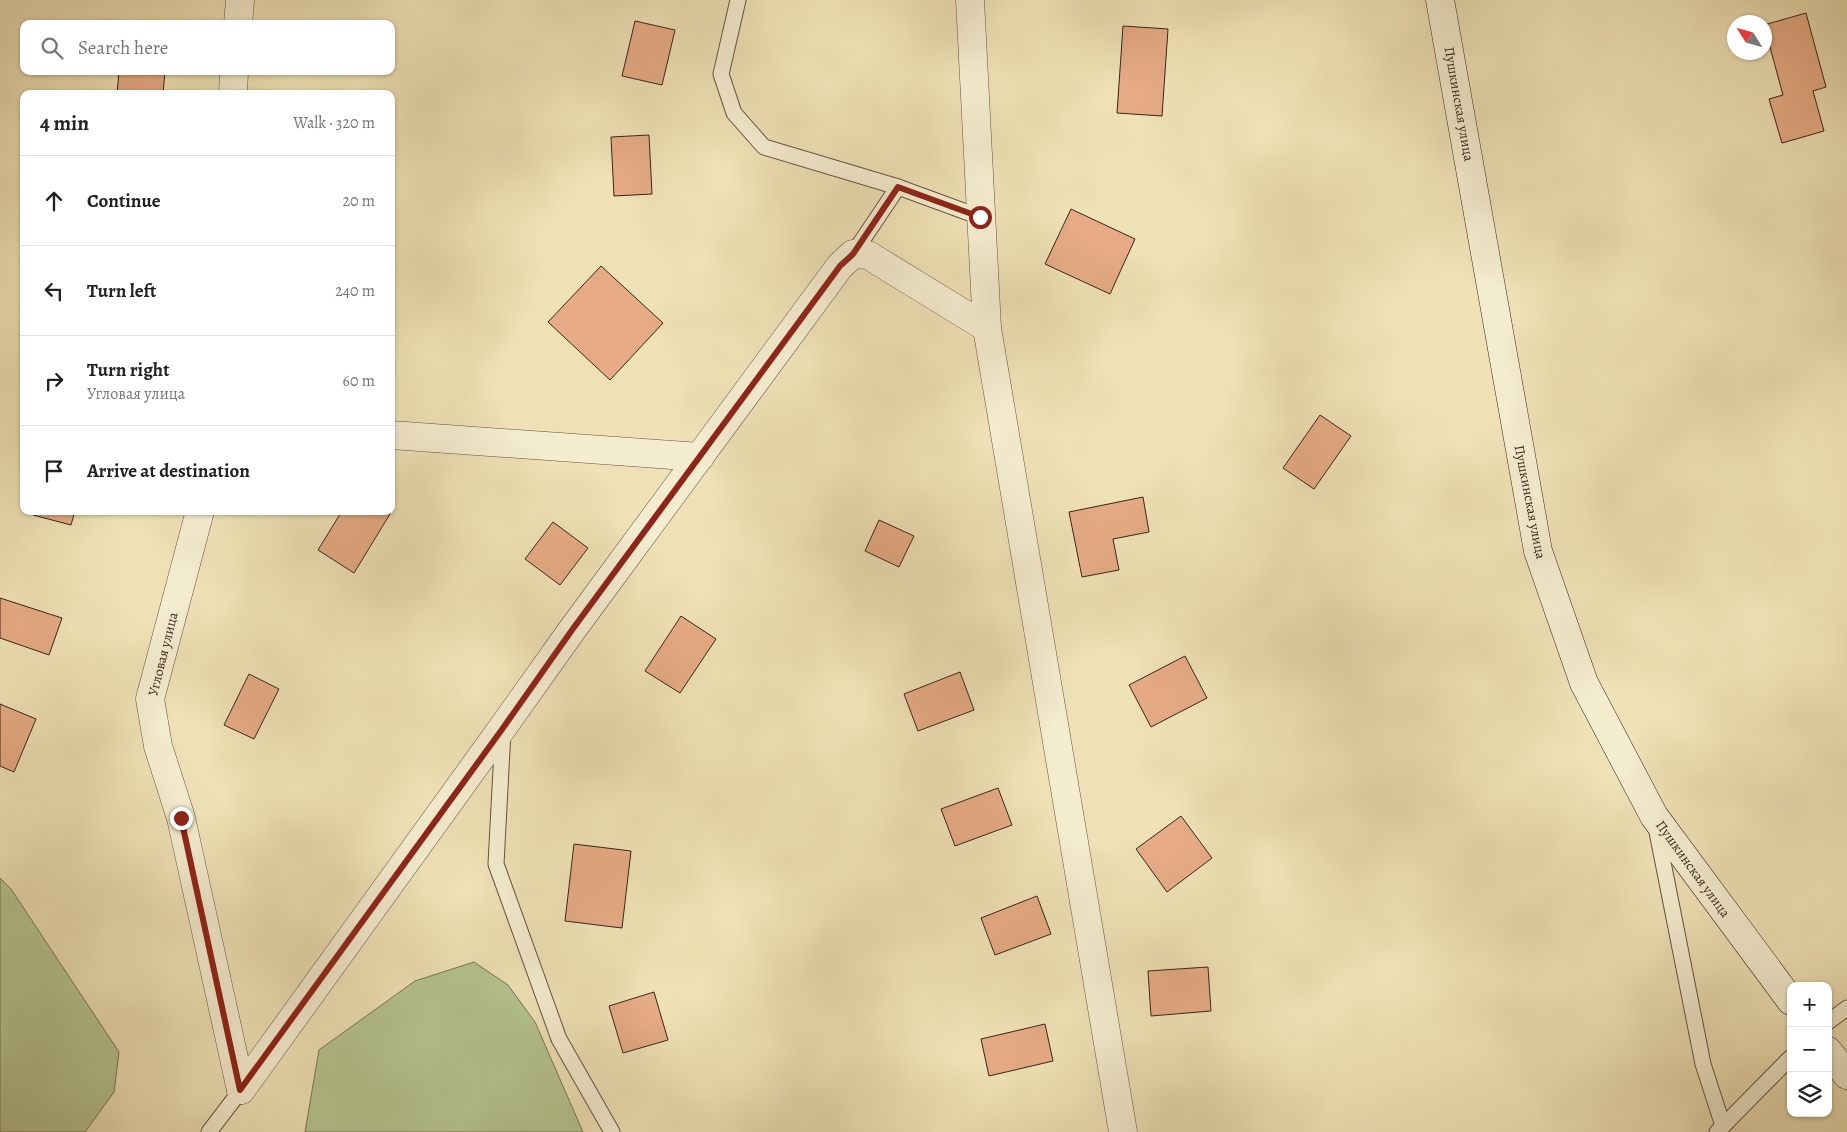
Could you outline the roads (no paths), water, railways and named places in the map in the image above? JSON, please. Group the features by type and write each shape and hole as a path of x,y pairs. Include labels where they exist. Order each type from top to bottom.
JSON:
{"street":[{"path":"238,20 240,0"},
{"path":"970,0 987,328 1123,1132"},
{"name":"Пушкинская улица","path":"1440,0 1538,551 1584,683 1654,816 1787,997"},
{"path":"233,90 234,75"},
{"path":"240,1090 572,630 840,266 853,254 868,255 987,328"},
{"path":"395,434 700,457"},
{"name":"Угловая улица","path":"199,515 150,699 158,746 181,818 240,1090"},
{"path":"1832,1056 1847,1074"}],"lane":[{"path":"738,0 721,74 734,113 764,147 898,187 980,217"},
{"path":"853,254 898,187"},
{"path":"503,728 496,864 559,1039 612,1132"},
{"path":"1654,816 1703,1064 1720,1129"},
{"path":"1832,1019 1847,1008"},
{"path":"1720,1129 1787,1061"},
{"path":"208,1132 240,1090"}]}
